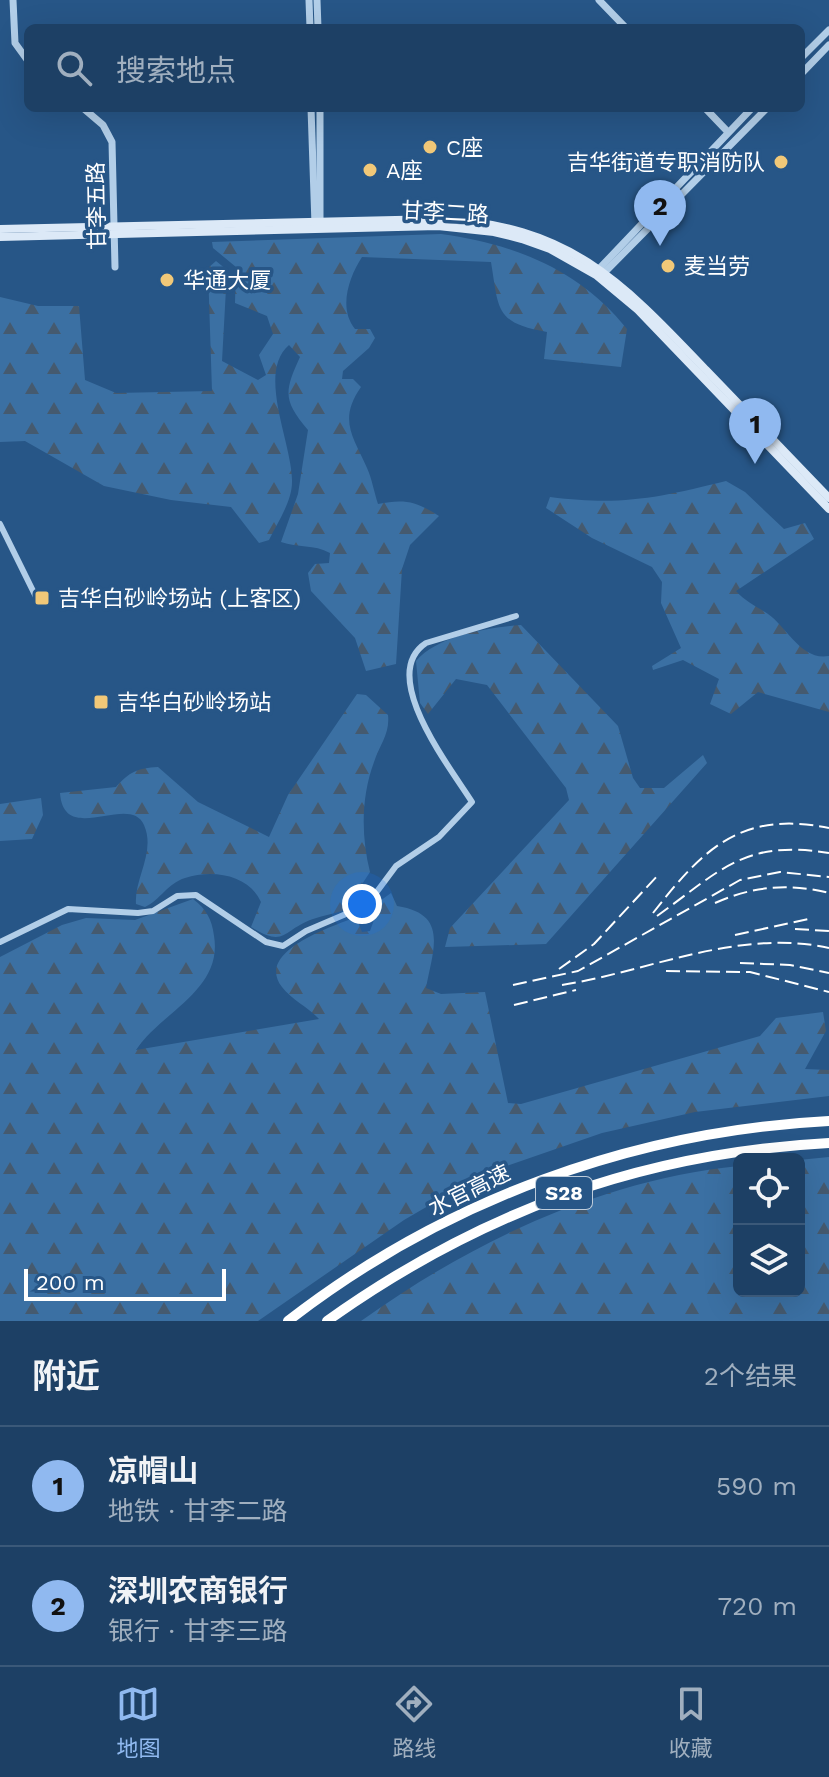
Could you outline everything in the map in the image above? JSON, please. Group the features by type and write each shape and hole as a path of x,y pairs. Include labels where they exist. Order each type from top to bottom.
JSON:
{"highway":[{"name":"水官高速","path":"288,1321 357,1273 418,1238 539,1179 628,1151 680,1139 829,1121"},
{"name":"水官高速","path":"327,1321 450,1244 548,1199 589,1184 732,1152 829,1143"}],"main road":[{"name":"甘李二路","path":"0,237 317,225 438,226 494,232 550,249 600,271 644,305 829,498"},
{"name":"甘李二路","path":"0,229 115,231"},
{"name":"甘李二路","path":"600,271 829,509"}],"street":[{"path":"13,0 15,43 24,55"},
{"path":"309,0 310,24"},
{"path":"317,0 318,24"},
{"path":"599,0 622,24"},
{"path":"805,54 829,30"},
{"path":"805,70 829,45"},
{"name":"甘李五路","path":"88,112 103,125 112,142 115,267"},
{"path":"311,112 317,225"},
{"path":"317,225 320,112"},
{"path":"709,112 727,131"},
{"path":"600,271 748,112"},
{"path":"600,271 763,112"},
{"path":"0,524 39,603"},
{"path":"0,942 68,909 138,913 153,911 177,896 196,895 266,942 283,946 306,931 367,905 396,866 439,837 472,802 417,710 408,663 414,651 426,643 516,616"}],"green space":[{"path":"441,234 495,245 544,263 589,291 627,329 621,367 544,359 547,332 517,324 502,312 491,262 362,257 347,293 347,312 355,329 370,329 375,338 369,348 343,371 342,379 353,379 361,387 350,409 350,428 369,472 378,504 410,502 439,516 410,545 402,569 396,664 366,671 355,638 311,591 308,573 315,564 329,563 330,553 281,542 298,494 308,430 290,403 289,388 300,357 289,345 280,357 276,391 292,482 287,505 269,540 259,543 231,507 171,500 104,486 25,441 0,442 0,297 38,306 79,306 85,380 116,393 212,391 208,268 216,261 227,270 222,361 258,380 266,375 259,355 273,334 267,316 235,303 236,267 213,248 212,242"},
{"path":"726,481 745,492 784,529 805,523 814,539 736,591 775,620 802,648 819,656 829,656 829,712 758,692 731,714 710,704 719,679 683,660 653,670 652,666 681,648 661,603 662,582 652,567 592,538 546,508 550,497 598,501 639,499"},
{"path":"521,625 618,726 633,778 640,788 664,788 703,755 707,763 546,944 445,947 450,928 569,800 566,788 487,685 456,679 428,714 420,703 416,661 451,639"},
{"path":"357,694 366,695 388,715 386,733 370,775 365,803 365,845 370,872 345,910 303,923 284,935 271,936 251,927 261,902 248,886 229,876 207,874 185,878 145,907 136,904 148,845 144,825 137,816 126,814 85,818 73,816 64,809 60,793 116,787 134,772 158,767 198,802 269,837 288,795"},
{"path":"41,798 43,815 32,839 0,841 0,804"},
{"path":"391,893 397,906 413,910 431,925 434,947 426,988 441,994 485,992 508,1103 521,1104 760,1036 776,1018 823,1012 826,1031 805,1069 829,1070 829,1096 695,1112 602,1133 483,1174 404,1220 258,1321 0,1321 0,957 62,925 86,918 135,920 193,899 208,915 213,930 214,955 209,971 188,999 136,1050 319,1019 282,987 276,974 279,962 287,951 300,942 356,917 362,932 370,931 374,920 369,909"},
{"path":"829,1157 829,1321 361,1321 448,1265 540,1219 637,1185 733,1167 733,1297 805,1297 805,1159"}],"railway":[{"path":"653,913 689,870 727,840 748,830 771,825 829,828"},
{"path":"657,916 717,873 754,855 800,850 829,853"},
{"path":"513,985 578,971 740,880 780,872 829,877"},
{"path":"559,969 594,944 660,873"},
{"path":"715,903 743,893 771,888 800,888 829,893"},
{"path":"735,935 813,918"},
{"path":"795,929 829,931"},
{"path":"562,985 728,947 795,943 829,948"},
{"path":"740,963 790,965 829,973"},
{"path":"666,971 750,972 829,992"},
{"path":"514,1005 576,990"}],"place":[{"name":"C座","path":"430,147"},
{"name":"吉华街道专职消防队","path":"781,162"},
{"name":"A座","path":"370,170"},
{"name":"深圳农商银行","path":"660,246"},
{"name":"麦当劳","path":"668,266"},
{"name":"华通大厦","path":"167,280"},
{"name":"凉帽山","path":"755,464"},
{"name":"吉华白砂岭场站 (上客区)","path":"42,598"},
{"name":"吉华白砂岭场站","path":"101,702"}]}
